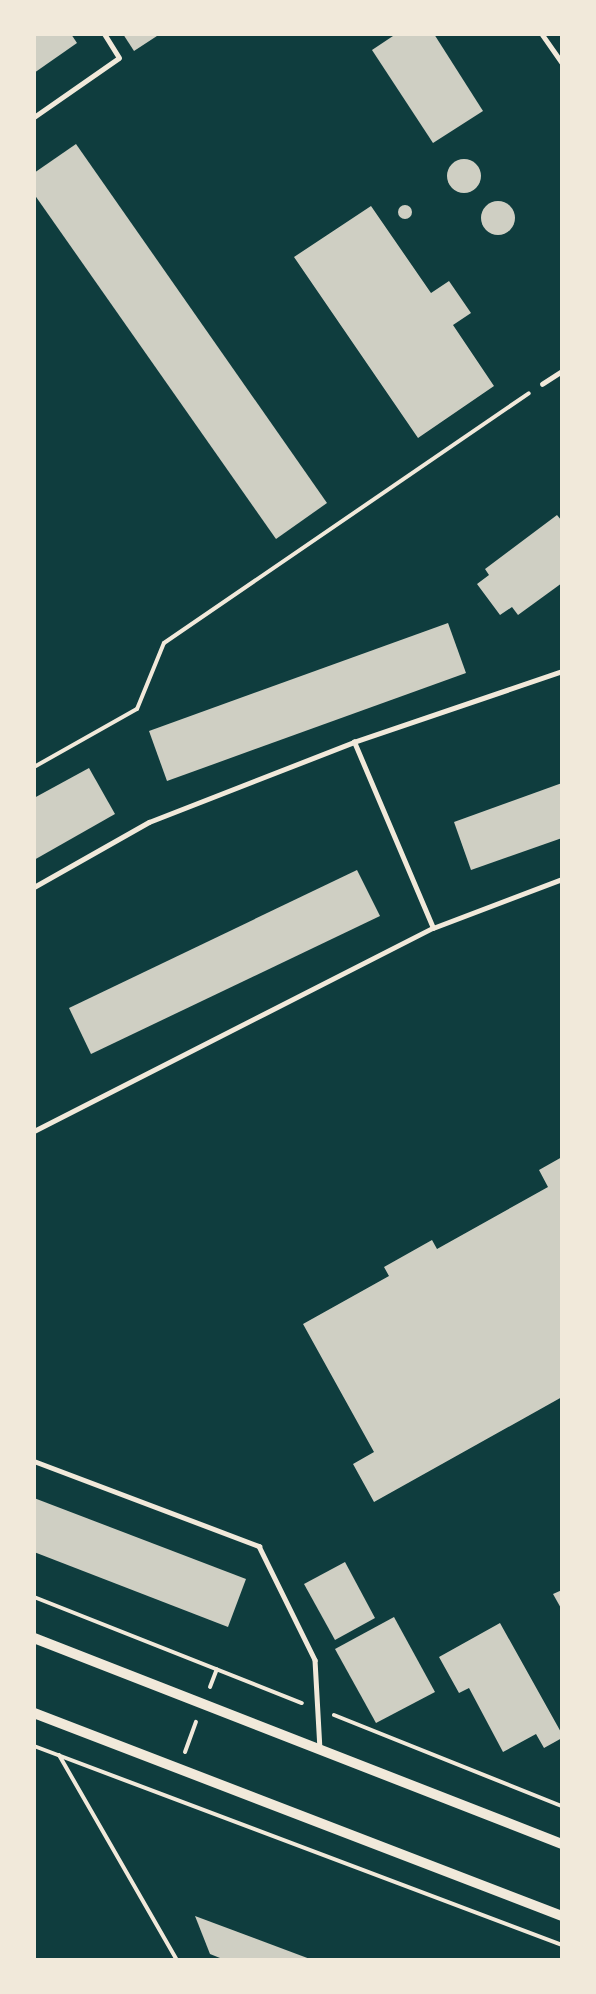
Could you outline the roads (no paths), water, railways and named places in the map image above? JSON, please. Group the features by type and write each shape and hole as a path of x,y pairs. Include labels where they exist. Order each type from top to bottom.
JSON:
{"street":[{"path":"34,1638 561,1844"},
{"path":"34,1713 561,1916"}],"lane":[{"path":"34,117 119,58 104,34"},
{"path":"542,34 561,63"},
{"path":"542,384 561,371"},
{"path":"34,887 148,822 354,742 561,671"},
{"path":"354,742 433,927"},
{"path":"34,1131 433,927 561,879"},
{"path":"34,1461 259,1546 315,1660 320,1751"}]}
